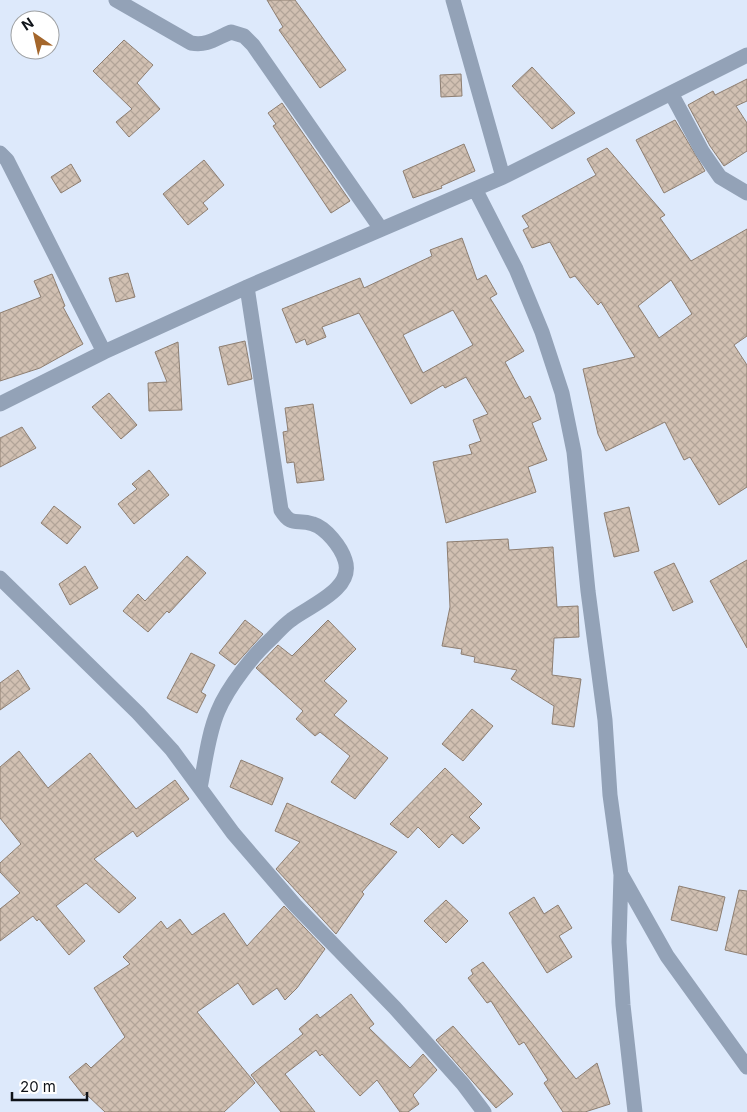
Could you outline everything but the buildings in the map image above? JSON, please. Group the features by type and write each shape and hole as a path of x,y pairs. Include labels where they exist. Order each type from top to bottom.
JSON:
{"street":[{"path":"116,0 191,43 200,45 210,43 231,32 244,36 253,45 381,229"},
{"path":"453,0 503,177"},
{"path":"0,404 104,352 247,287 503,177 747,56"},
{"path":"671,93 702,151 720,177 747,193"},
{"path":"0,153 7,160 104,352"},
{"path":"475,189 530,299 562,393 574,452 588,591 605,720 610,795 621,875 619,942 622,1005 635,1112"},
{"path":"200,788 217,712 228,691 269,640 291,620 333,592 341,583 346,572 346,561 341,550 319,526 287,520 281,510 247,287"},
{"path":"0,578 138,713 172,750 233,833 395,1008 484,1112"},
{"path":"621,875 667,956 747,1067"}]}
